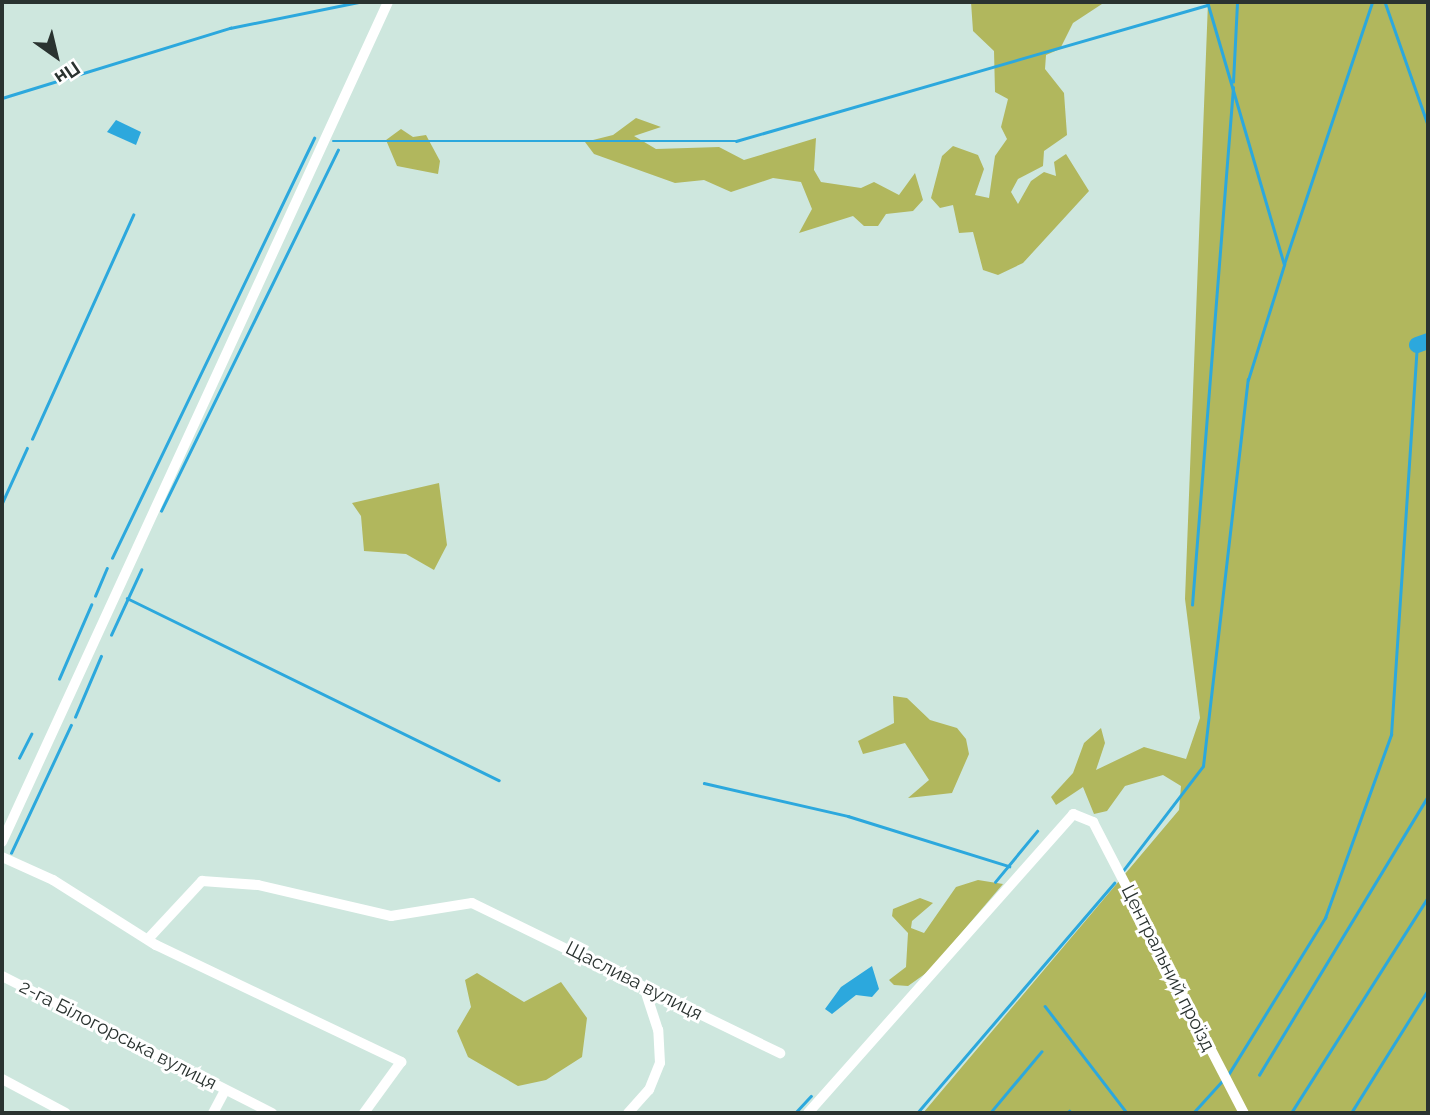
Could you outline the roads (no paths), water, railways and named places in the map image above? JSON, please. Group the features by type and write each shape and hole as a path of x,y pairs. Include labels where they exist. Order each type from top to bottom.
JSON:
{"street":[{"path":"2,842 388,2"},
{"name":"Центральний проїзд","path":"808,1113 1066,817 1093,822 1228,1087 1244,1113"},
{"path":"2,857 149,937 401,1062 363,1113"},
{"name":"Щаслива вулиця","path":"149,937 202,881 258,885 391,916 472,903 487,907 780,1053"},
{"name":"2-га Білогорська вулиця","path":"2,976 272,1113"},
{"path":"628,1113 649,1090 660,1063 655,1018 642,985"},
{"path":"2,1079 66,1113"},
{"path":"213,1113 225,1090"}],"water":[{"path":"116,120 141,132 136,145 107,132"},
{"path":"872,966 879,989 872,997 856,995 832,1014 825,1009 841,987"}],"waterway":[{"path":"2,98 230,28 359,2"},
{"path":"1122,872 1203,766 1248,380 1284,265 1207,2"},
{"path":"1233,82 1237,2"},
{"path":"1284,264 1372,2"},
{"path":"1385,2 1428,125"},
{"path":"333,141 736,141 1208,5"},
{"path":"1192,605 1233,88"},
{"path":"112,558 314,138"},
{"path":"161,511 338,150"},
{"path":"32,439 133,215"},
{"path":"1417,345 1428,341"},
{"path":"1228,1075 1325,918 1391,735 1417,345"},
{"path":"2,503 27,448"},
{"path":"95,596 107,568"},
{"path":"111,635 141,570"},
{"path":"127,598 499,780"},
{"path":"59,679 91,605"},
{"path":"75,717 101,656"},
{"path":"11,853 71,725"},
{"path":"19,758 31,734"},
{"path":"704,783 848,816 1009,866"},
{"path":"1259,1075 1428,796"},
{"path":"995,882 1037,831"},
{"path":"917,1113 1114,883"},
{"path":"1291,1113 1428,897"},
{"path":"1351,1113 1428,990"},
{"path":"1045,1006 1127,1113"},
{"path":"990,1113 1041,1052"},
{"path":"1193,1113 1223,1080"},
{"path":"795,1113 811,1096"}]}
